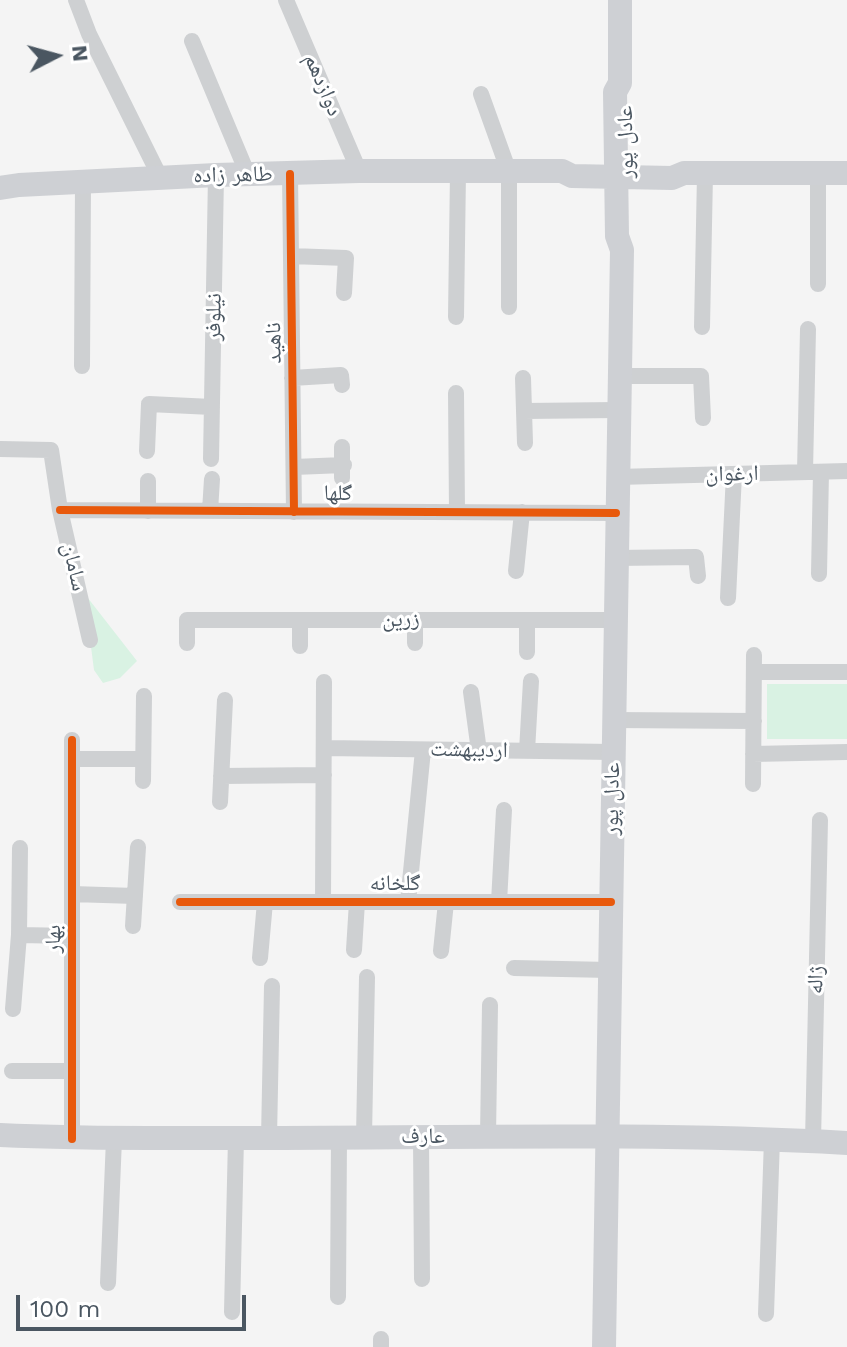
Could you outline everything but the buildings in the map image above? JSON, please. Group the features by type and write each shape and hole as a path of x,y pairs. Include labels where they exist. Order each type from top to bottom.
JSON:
{"main road":[{"name":"عادل پور","path":"604,1347 617,410 622,250 627,238 621,171 626,92 620,83 620,0"},
{"name":"طاهر زاده","path":"0,188 216,175 562,171 572,165 672,178 694,174 847,173"},
{"name":"عارف","path":"0,1135 72,1139 607,1137 847,1143"}],"street":[{"path":"76,0 89,34 153,157 160,177"},
{"name":"دوازدهم","path":"286,0 359,171"},
{"path":"192,41 248,175"},
{"path":"481,94 509,172 509,307"},
{"path":"456,317 458,172"},
{"path":"818,173 818,284"},
{"name":"ناهید","path":"290,174 294,512"},
{"path":"694,174 702,327"},
{"name":"نیلوفر","path":"211,459 216,175"},
{"path":"82,366 83,182"},
{"path":"291,256 346,258 344,293"},
{"path":"808,329 819,574"},
{"path":"292,378 341,375 342,385"},
{"path":"618,376 701,376 703,418"},
{"path":"523,378 525,443"},
{"path":"456,393 457,512"},
{"path":"147,451 149,404 212,407"},
{"path":"524,411 617,410"},
{"name":"سامان","path":"0,449 51,450 60,510 90,640"},
{"path":"294,467 343,463"},
{"name":"ارغوان","path":"617,477 847,471"},
{"path":"728,598 734,474"},
{"path":"210,511 212,479"},
{"path":"148,481 148,511"},
{"name":"گلها","path":"60,510 616,513"},
{"path":"516,571 522,512"},
{"path":"615,558 696,557 698,576"},
{"name":"زرین","path":"187,643 187,620 614,620"},
{"path":"300,620 300,646"},
{"path":"415,620 415,643"},
{"path":"527,620 527,652"},
{"path":"753,784 754,663 847,672"},
{"path":"527,751 531,681"},
{"path":"323,902 324,682"},
{"path":"471,692 479,751"},
{"path":"143,781 144,696"},
{"path":"220,802 225,700"},
{"path":"613,720 754,721"},
{"name":"بهار","path":"72,740 72,1139"},
{"name":"اردیبهشت","path":"325,748 613,752"},
{"path":"408,902 423,750"},
{"path":"753,754 847,752"},
{"path":"72,759 143,759"},
{"path":"221,776 324,775"},
{"path":"499,902 504,810"},
{"name":"ژاله","path":"813,1141 820,820"},
{"path":"133,926 138,847"},
{"path":"13,1009 19,935 20,848"},
{"path":"72,894 135,896"},
{"name":"گلخانه","path":"180,902 611,902"},
{"path":"260,958 265,902"},
{"path":"354,950 357,902"},
{"path":"441,951 446,902"},
{"path":"19,935 72,936"},
{"path":"514,968 610,970"},
{"path":"364,1137 367,977"},
{"path":"269,1138 272,986"},
{"path":"488,1136 490,1005"},
{"path":"12,1071 72,1071"},
{"path":"338,1297 339,1137"},
{"path":"421,1137 422,1279"},
{"path":"232,1312 236,1138"},
{"path":"108,1283 114,1139"},
{"path":"766,1314 772,1139"}],"green space":[{"path":"84,593 137,661 120,678 103,683 94,670"},
{"path":"767,684 847,684 847,739 767,739"}],"cycle path":[{"path":"290,174 294,512"},
{"path":"60,510 616,513"},
{"path":"72,740 72,1139"},
{"path":"180,902 611,902"}]}
